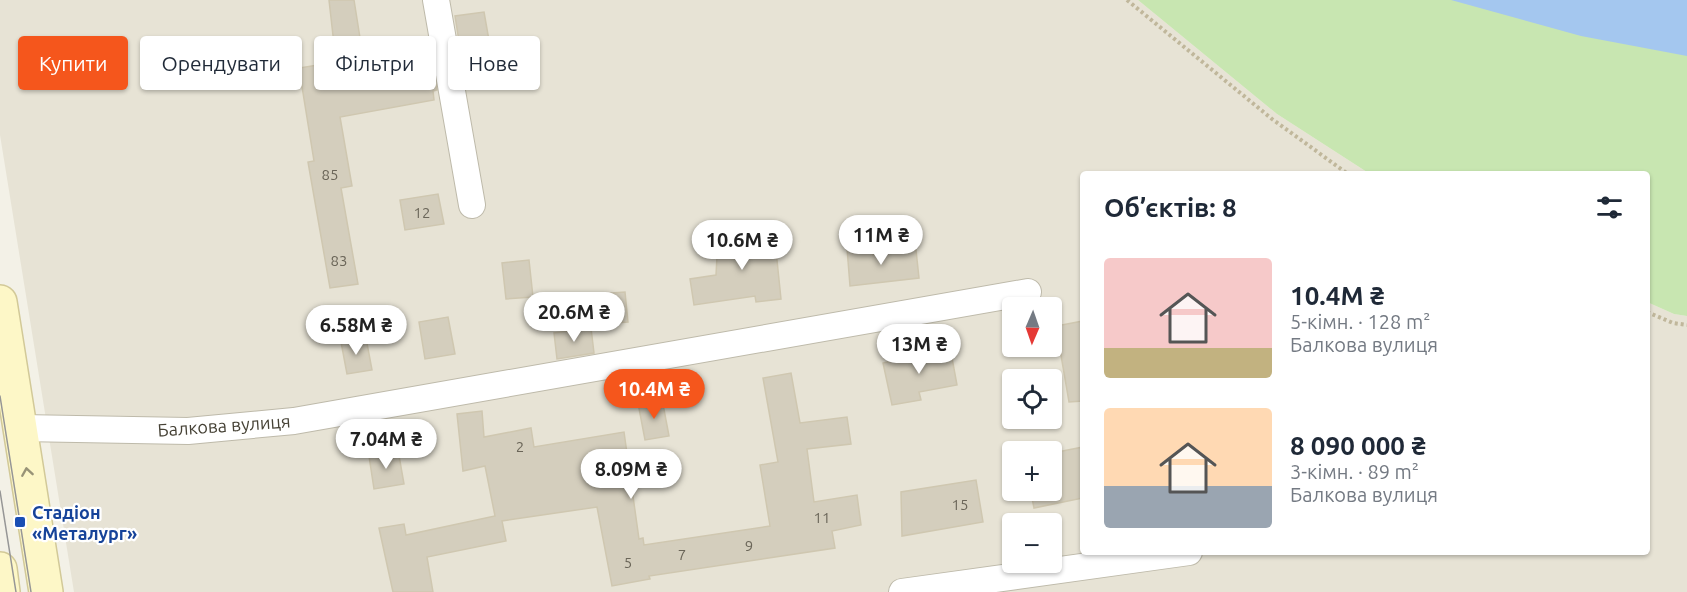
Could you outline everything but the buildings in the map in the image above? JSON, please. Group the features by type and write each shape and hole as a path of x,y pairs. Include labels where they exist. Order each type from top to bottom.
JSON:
{"main road":[{"path":"0,302 46,592"},
{"path":"0,569 3,592"}],"street":[{"path":"436,0 472,205"},
{"name":"Балкова вулиця","path":"21,428 188,431 294,421 1028,292"},
{"path":"902,592 1167,555"}],"path":[{"path":"1127,0 1272,119 1344,171"},
{"path":"1650,313 1673,323 1687,325"}],"shaded area":[{"path":"0,0 1138,0 1277,114 1365,171 1080,171 1080,555 1650,555 1650,303 1674,314 1687,316 1687,592 74,592 0,135"}],"green space":[{"path":"1138,0 1687,0 1687,316 1674,314 1650,303 1650,171 1365,171 1277,114"}],"water":[{"path":"1451,0 1687,0 1687,56 1581,36"}],"tram line":[{"path":"0,396 31,592"},
{"path":"0,491 16,592"}],"place":[{"name":"Стадіон «Металург»","path":"20,522"}]}
